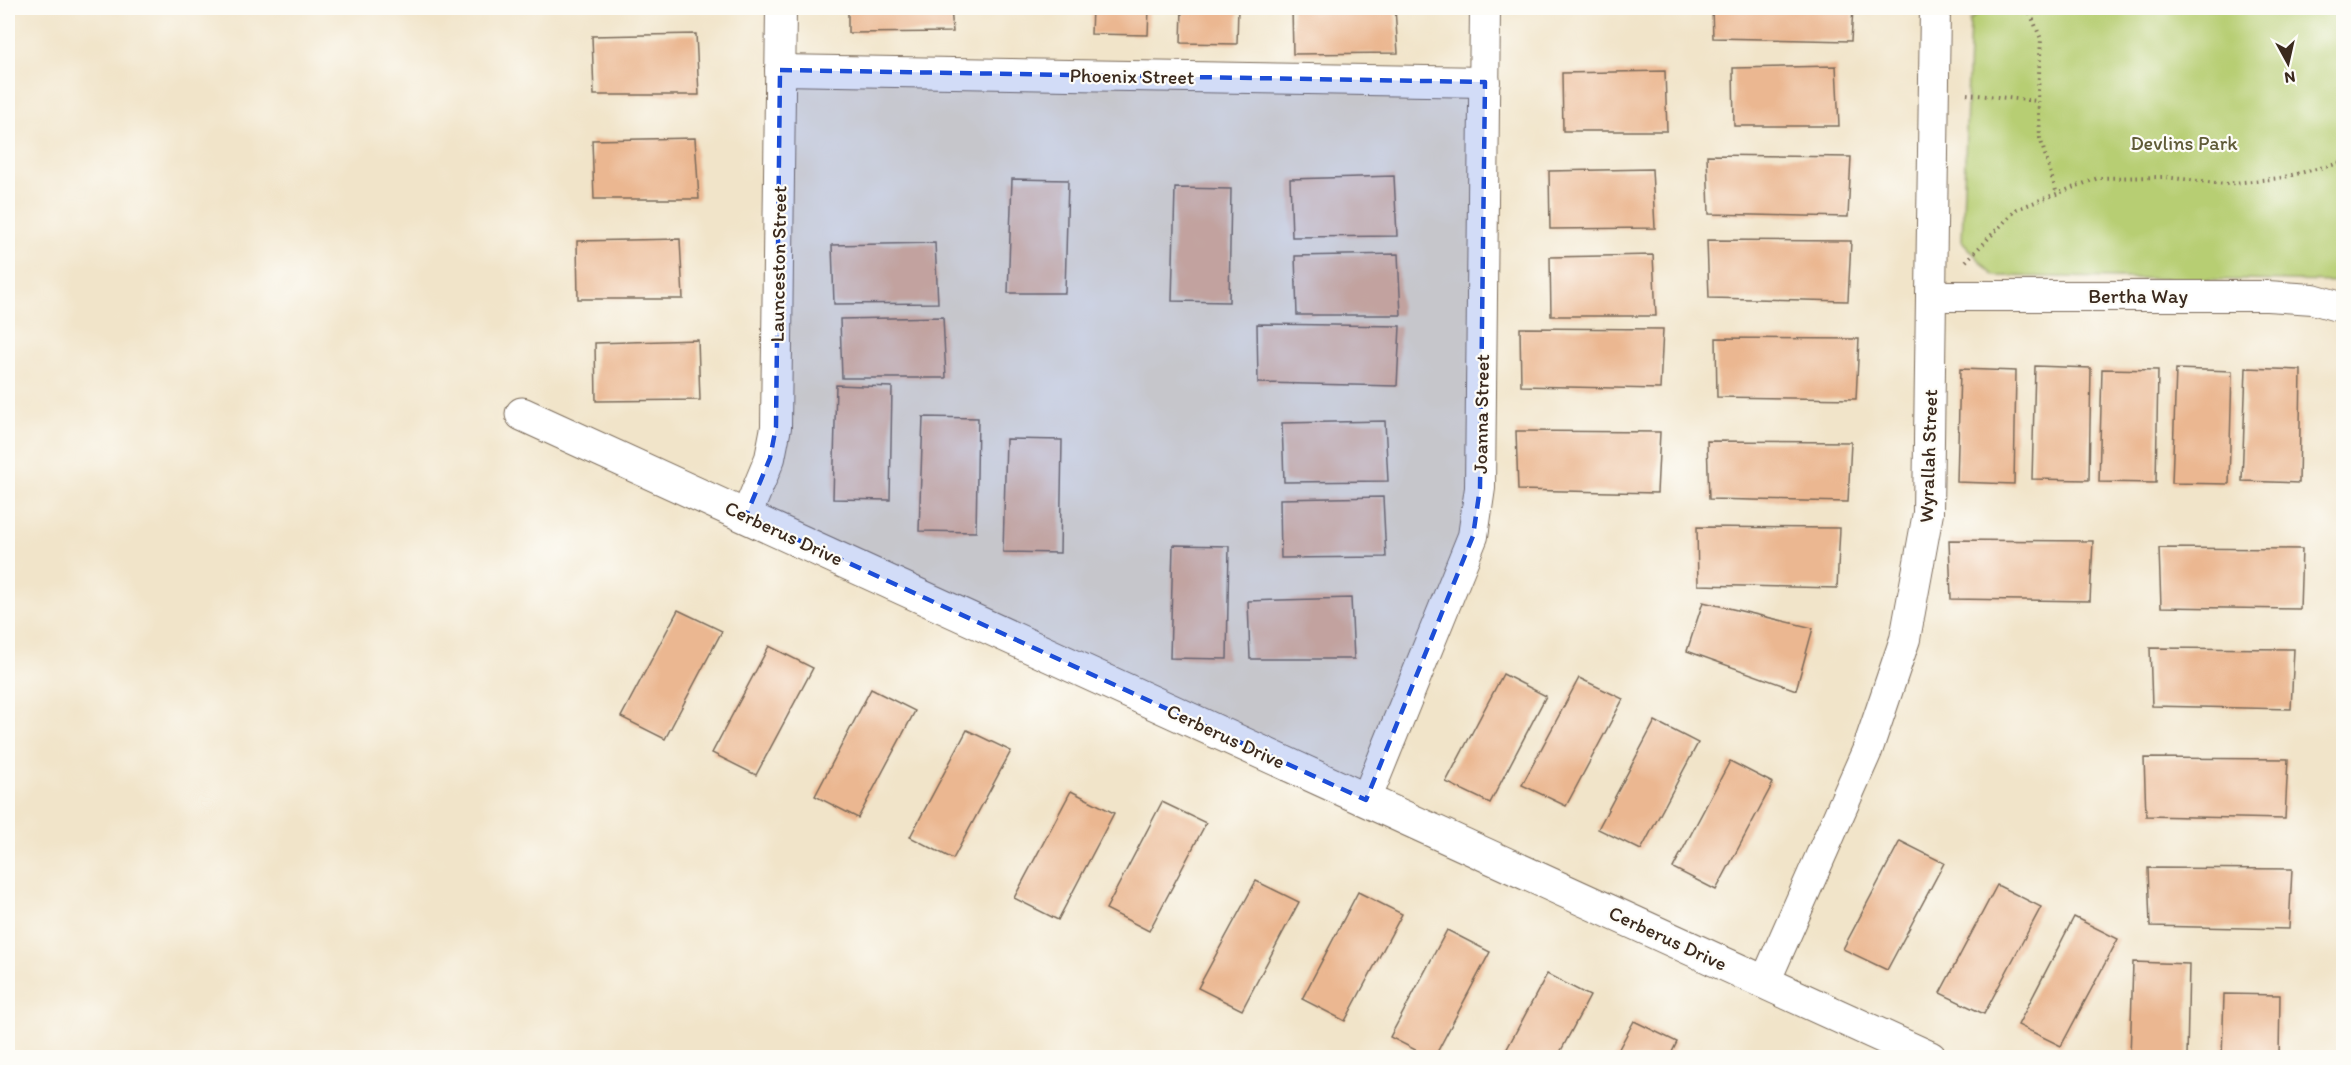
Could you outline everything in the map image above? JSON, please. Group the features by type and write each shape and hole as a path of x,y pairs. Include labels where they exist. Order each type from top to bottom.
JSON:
{"street":[{"name":"Launceston Street","path":"746,516 770,458 776,428 781,8"},
{"name":"Joanna Street","path":"1366,800 1473,536 1480,488 1485,8"},
{"name":"Wyrallah Street","path":"1765,982 1867,751 1905,639 1929,513 1935,8"},
{"name":"Phoenix Street","path":"780,70 1485,82"},
{"name":"Bertha Way","path":"1932,296 2267,296 2313,299 2343,308"},
{"name":"Cerberus Drive","path":"522,414 1930,1058"}],"path":[{"path":"2028,8 2041,39 2038,101 2040,138 2057,194"},
{"path":"1934,97 1959,94 1989,95 2038,101"},
{"path":"1932,296 2017,209 2098,178 2164,177 2225,184 2280,178 2343,162"}],"highlighted area":[{"path":"780,70 1485,82 1480,488 1473,536 1366,800 746,516 770,458 776,427"}],"green space":[{"name":"Devlins Park","path":"1986,8 2343,8 2343,282 1994,276 1962,241 1970,20"}],"building":[{"path":"848,8 951,8 953,32 848,33"},
{"path":"1092,8 1149,8 1148,35 1091,34"},
{"path":"1182,8 1238,8 1237,44 1181,43"},
{"path":"1292,8 1395,8 1398,53 1293,54"},
{"path":"1712,8 1853,8 1851,41 1713,38"},
{"path":"696,34 699,95 594,95 592,36"},
{"path":"1836,66 1839,126 1734,126 1733,68"},
{"path":"1665,71 1667,131 1563,131 1562,73"},
{"path":"695,138 699,199 594,199 592,140"},
{"path":"1707,155 1851,157 1848,217 1709,214"},
{"path":"1652,169 1655,228 1550,229 1549,171"},
{"path":"1394,176 1397,236 1292,237 1290,179"},
{"path":"1012,179 1068,180 1065,293 1008,293"},
{"path":"1175,188 1231,189 1229,302 1172,301"},
{"path":"680,239 683,299 578,299 577,241"},
{"path":"1707,240 1851,241 1848,301 1709,298"},
{"path":"935,243 938,303 834,304 832,245"},
{"path":"1398,254 1401,315 1297,315 1295,256"},
{"path":"1653,255 1656,316 1551,316 1550,257"},
{"path":"943,317 946,378 842,378 840,319"},
{"path":"1257,324 1400,326 1397,386 1258,383"},
{"path":"1520,328 1663,329 1660,389 1521,386"},
{"path":"1716,338 1859,339 1856,399 1717,397"},
{"path":"698,340 700,400 596,401 595,343"},
{"path":"2035,366 2091,368 2089,480 2032,479"},
{"path":"2246,368 2301,370 2299,483 2242,481"},
{"path":"1960,369 2016,371 2014,484 1957,482"},
{"path":"2102,369 2158,370 2156,483 2099,482"},
{"path":"2176,369 2232,371 2229,484 2172,483"},
{"path":"836,385 892,387 890,500 833,499"},
{"path":"923,417 978,418 976,532 919,531"},
{"path":"1385,421 1388,481 1284,482 1282,423"},
{"path":"1516,431 1660,432 1657,493 1518,490"},
{"path":"1006,439 1062,440 1060,553 1003,552"},
{"path":"1707,441 1851,442 1848,502 1709,499"},
{"path":"1383,497 1386,557 1281,558 1280,499"},
{"path":"1697,527 1840,528 1837,588 1698,585"},
{"path":"1949,540 2093,541 2090,601 1951,599"},
{"path":"1173,545 1229,546 1227,659 1170,658"},
{"path":"2159,548 2302,549 2300,609 2161,607"},
{"path":"1351,598 1354,659 1250,659 1248,601"},
{"path":"1703,602 1813,628 1796,690 1687,651"},
{"path":"678,610 722,631 665,739 621,717"},
{"path":"769,646 813,668 756,775 712,753"},
{"path":"2150,648 2294,649 2291,709 2152,706"},
{"path":"1503,674 1546,696 1490,803 1446,782"},
{"path":"1579,678 1623,699 1566,806 1522,785"},
{"path":"871,689 915,711 858,818 815,796"},
{"path":"1655,721 1698,743 1641,850 1598,829"},
{"path":"967,730 1011,751 953,859 910,837"},
{"path":"2144,758 2288,759 2285,819 2146,816"},
{"path":"1730,761 1773,783 1716,890 1673,868"},
{"path":"1071,791 1114,813 1058,920 1014,898"},
{"path":"1162,802 1206,823 1149,931 1106,909"},
{"path":"1900,841 1944,863 1887,970 1843,949"},
{"path":"2148,868 2292,869 2289,929 2150,926"},
{"path":"1256,881 1299,902 1242,1010 1198,988"},
{"path":"1997,885 2041,907 1984,1014 1940,993"},
{"path":"1358,892 1402,914 1345,1021 1302,999"},
{"path":"2074,917 2118,939 2061,1046 2018,1025"},
{"path":"1447,930 1490,952 1434,1058 1431,1058 1390,1037"},
{"path":"2133,962 2189,964 2187,1058 2130,1058"},
{"path":"1547,974 1590,996 1557,1058 1502,1058"},
{"path":"2224,994 2280,995 2279,1058 2222,1058"},
{"path":"1634,1021 1677,1042 1669,1058 1614,1058"}]}
